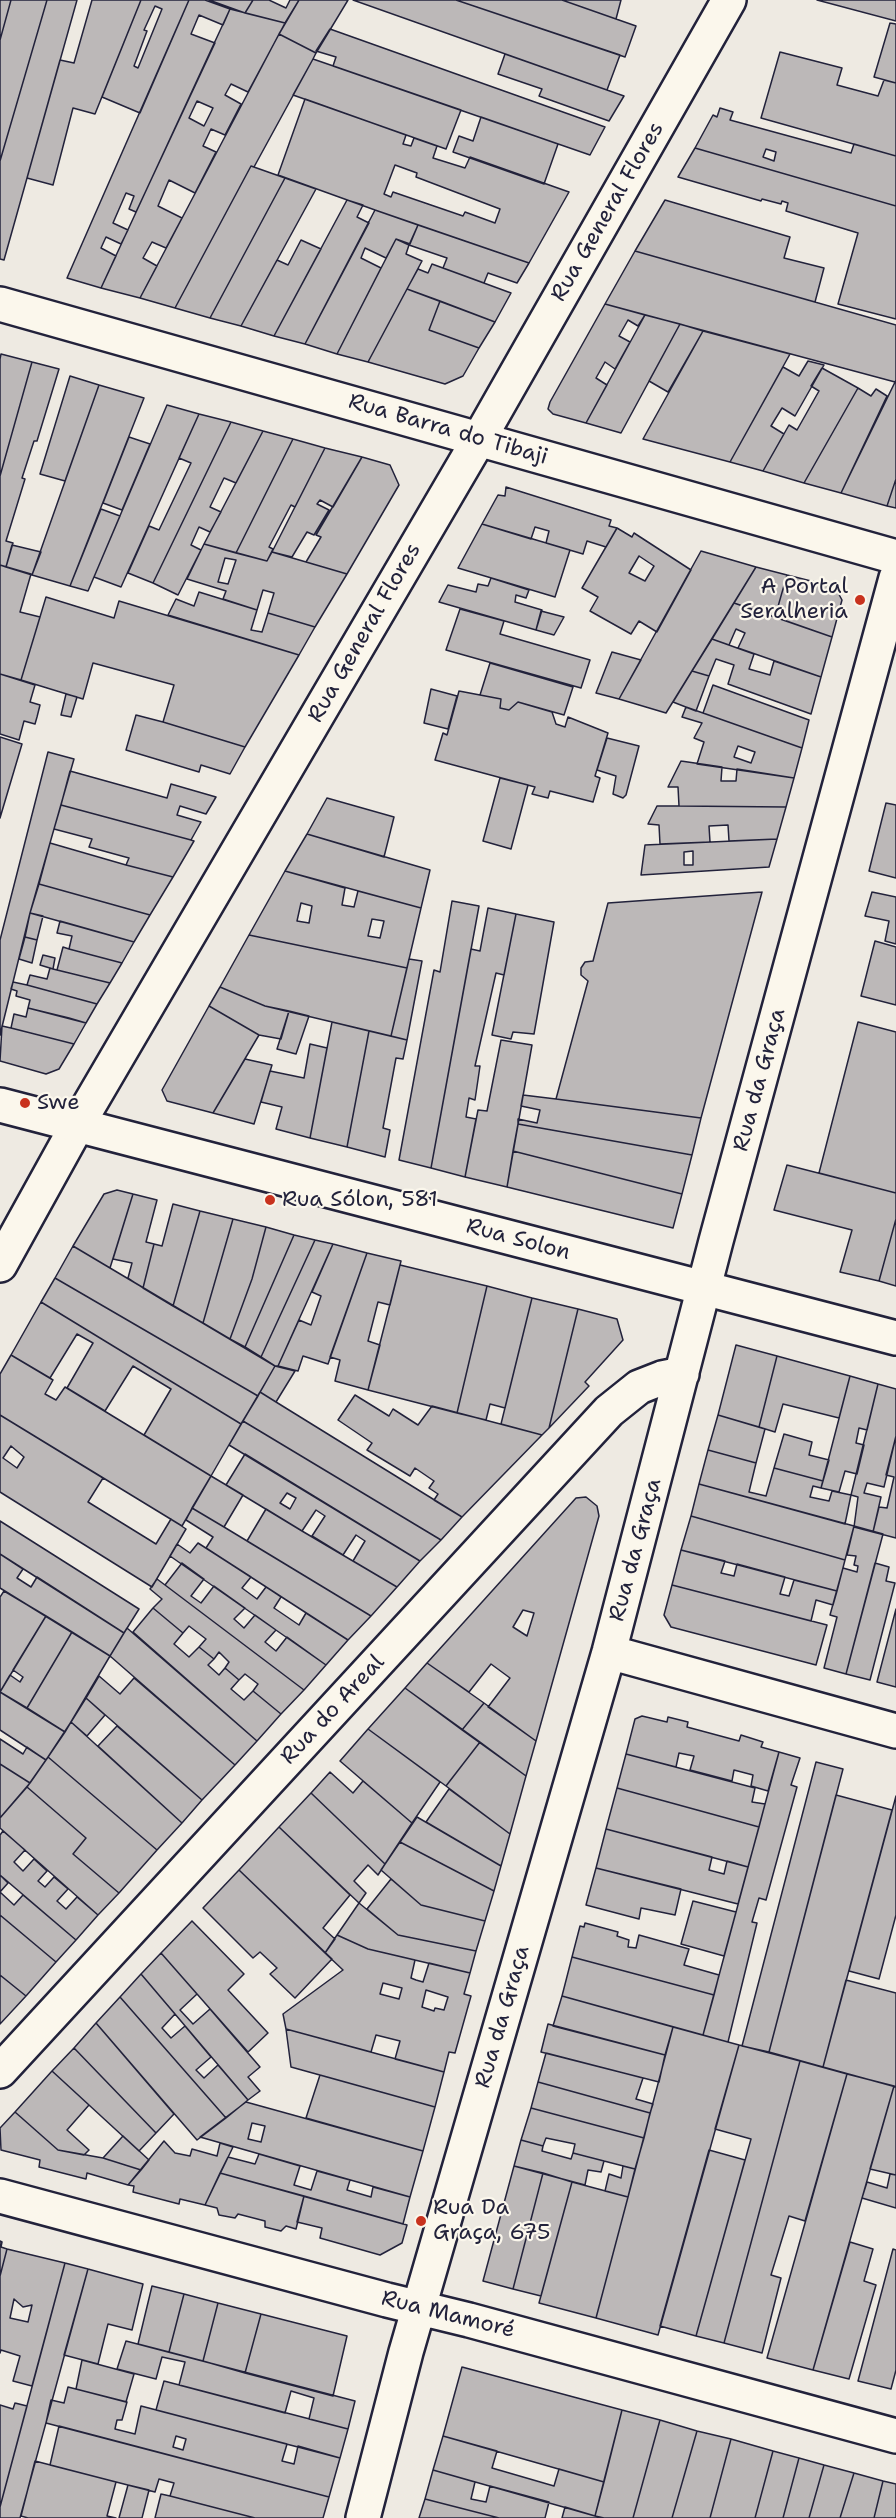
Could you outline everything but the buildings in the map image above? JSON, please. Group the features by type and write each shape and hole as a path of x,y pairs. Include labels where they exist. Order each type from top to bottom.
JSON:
{"street":[{"name":"Rua General Flores","path":"0,1265 78,1124 479,439 729,0"},
{"name":"Rua Barra do Tibaji","path":"0,304 896,557"},
{"name":"Rua da Graça","path":"363,2518 418,2307 609,1652 704,1289 896,578"},
{"name":"Rua Solon","path":"0,1105 896,1338"},
{"name":"Rua do Areal","path":"0,2071 609,1411 639,1387 682,1374"},
{"path":"609,1652 896,1731"},
{"name":"Rua Mamoré","path":"0,2196 896,2436"}],"place":[{"name":"A Portal Seralheria","path":"860,600"},
{"name":"Swe","path":"25,1103"},
{"name":"Rua Sólon, 581","path":"270,1200"},
{"name":"Rua Da Graça, 675","path":"421,2221"}]}
